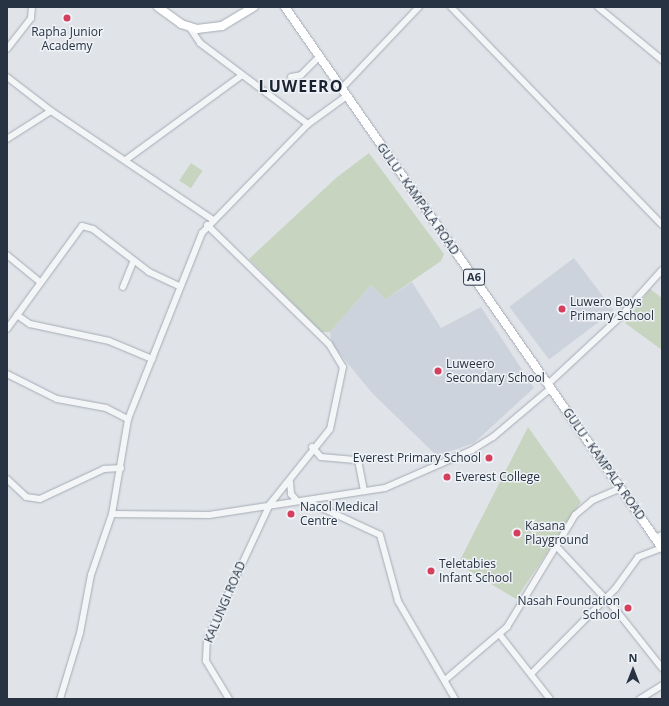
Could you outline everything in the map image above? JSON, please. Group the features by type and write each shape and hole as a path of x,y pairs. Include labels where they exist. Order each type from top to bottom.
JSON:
{"main road":[{"path":"158,7 190,28 222,26 254,7"},
{"name":"GULU - KAMPALA ROAD","path":"285,7 348,95 373,136 549,386 621,488 659,537 662,548"}],"street":[{"path":"7,49 31,18 32,7"},
{"path":"342,88 419,7"},
{"path":"451,7 662,225"},
{"path":"598,7 662,60"},
{"path":"190,28 200,43 241,76 308,124"},
{"path":"291,77 301,75 320,56"},
{"path":"126,159 241,76"},
{"path":"7,77 51,111 126,159 212,219"},
{"path":"60,699 80,633 91,575 112,514 121,468 128,419 179,286 207,225 308,124 348,95"},
{"path":"7,139 51,111"},
{"path":"207,225 329,344 342,364 335,414 326,435 312,447 290,482 270,504"},
{"path":"7,329 82,226 94,229 133,262 179,286"},
{"path":"7,255 40,282"},
{"path":"123,287 133,262"},
{"path":"112,514 209,515 270,504 307,501 364,490 385,488 472,450 494,437 549,386 620,317 662,270"},
{"path":"16,315 30,324 109,341 152,359"},
{"path":"7,374 57,399 106,408 128,419"},
{"path":"312,447 320,457 358,460 364,490"},
{"path":"7,479 20,493 40,499 104,469 121,468"},
{"path":"290,482 290,494 297,501"},
{"path":"445,680 500,635 579,510 621,488"},
{"path":"307,501 380,535 398,601 455,699"},
{"name":"KALUNGI ROAD","path":"229,699 206,661 204,652 236,573 270,504"},
{"path":"557,547 605,597 662,668"},
{"path":"531,674 605,597 625,579 638,557 662,548"},
{"path":"500,635 550,699"},
{"path":"640,699 662,685"}],"shaded area":[{"name":"Luwero Boys Primary School","path":"574,258 614,311 549,359 509,307"},
{"name":"Luweero Secondary School","path":"412,282 441,328 481,307 534,388 474,443 437,456 372,393 332,344 330,332 371,285 386,299"}],"green space":[{"path":"369,153 444,254 441,261 386,299 371,285 330,332 321,332 249,259 336,178"},
{"path":"191,163 203,171 191,188 179,180"},
{"path":"650,289 662,298 662,350 625,323"},
{"name":"Kasana Playground","path":"528,427 581,502 516,599 458,564"}],"place":[{"name":"Rapha Junior Academy","path":"67,18"},
{"name":"Luwero Boys Primary School","path":"562,309"},
{"name":"Luweero Secondary School","path":"438,371"},
{"name":"Everest Primary School","path":"489,458"},
{"name":"Everest College","path":"447,477"},
{"name":"Nacol Medical Centre","path":"291,514"},
{"name":"Kasana Playground","path":"517,533"},
{"name":"Teletabies Infant School","path":"431,571"},
{"name":"Nasah Foundation School","path":"628,608"}],"district":[{"name":"LUWEERO","path":"301,86"}]}
